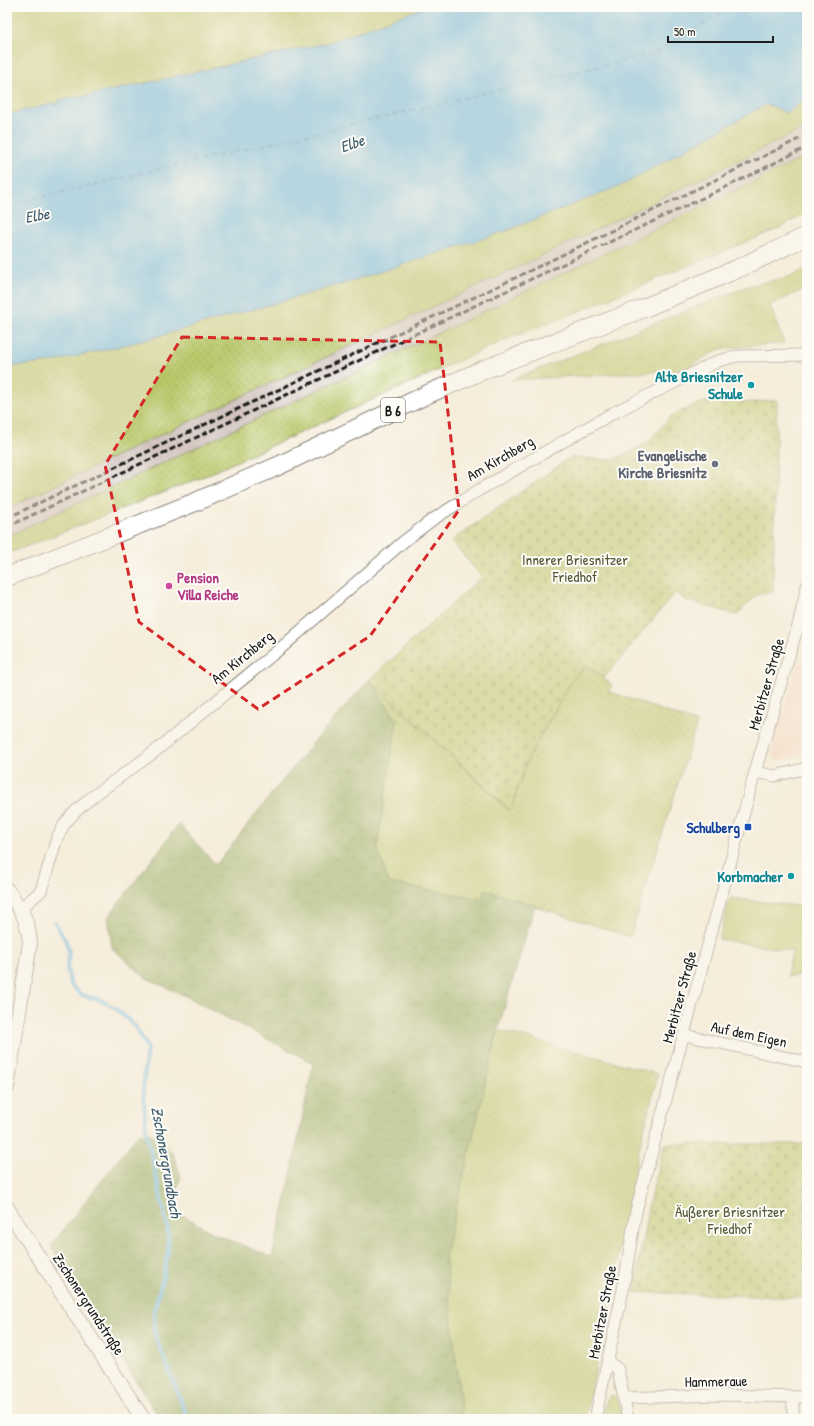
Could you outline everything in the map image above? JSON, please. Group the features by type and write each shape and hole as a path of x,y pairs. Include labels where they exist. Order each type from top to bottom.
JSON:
{"main road":[{"name":"B 6","path":"7,577 198,501 278,466 428,394 483,370 673,296 737,269 807,236"}],"street":[{"name":"Am Kirchberg","path":"21,908 41,891 56,838 65,823 92,797 153,753 282,647 403,542 432,520 479,490 612,412 718,362 737,356 807,355"},
{"name":"Merbitzer Straße","path":"595,1419 623,1290 636,1211 755,772 799,622 807,586"},
{"path":"755,772 775,776 807,768"},
{"path":"7,890 21,908 29,931 30,943 7,1087"},
{"name":"Auf dem Eigen","path":"684,1035 807,1062"},
{"name":"Zschonergrundstraße","path":"7,1208 143,1419"},
{"path":"608,1362 618,1369 628,1419"},
{"name":"Hammeraue","path":"625,1398 717,1395 807,1397"},
{"path":"793,1396 793,1419"}],"highlighted area":[{"path":"182,337 440,342 459,510 370,636 258,709 139,622 105,465"}],"shaded area":[{"path":"807,127 807,156 7,538 7,509 101,463 554,250"},
{"path":"807,662 807,755 778,761 770,753 797,663"}],"green space":[{"path":"7,7 425,7 327,43 82,97 59,100 56,106 54,106 55,103 7,115"},
{"path":"807,97 807,127 554,250 101,463 7,509 7,367 52,362 141,341 342,284 503,232 624,184 766,104 787,112"},
{"path":"807,156 807,213 780,228 505,340 198,479 7,554 7,538 25,528 445,330"},
{"path":"807,268 807,288 770,305 784,343 719,349 682,370 511,380 749,286 792,276"},
{"name":"Innerer Briesnitzer Friedhof","path":"742,394 743,403 777,400 773,592 757,595 737,615 688,601 675,593 604,678 586,665 572,680 528,758 511,811 369,680 482,577 451,541 571,457 613,460 648,443 672,415 700,403"},
{"path":"586,665 612,685 608,691 697,723 630,937 485,890 482,899 389,883 377,847 397,720 369,680 510,811 528,758 572,680"},
{"path":"369,680 397,720 377,847 389,883 482,899 485,890 535,905 498,1030 445,1255 462,1419 160,1419 51,1246 138,1134 150,1133 173,1153 181,1177 171,1208 213,1233 272,1257 289,1185 313,1063 185,996 146,978 112,948 108,917 179,824 216,865 318,737"},
{"path":"730,898 798,906 807,903 807,976 787,976 792,951 719,939"},
{"path":"498,1030 658,1074 641,1141 610,1302 585,1419 462,1419 445,1255"},
{"name":"Äußerer Briesnitzer Friedhof","path":"664,1144 807,1144 807,1298 634,1292 648,1208"},
{"path":"611,1395 618,1401 622,1419 603,1419 606,1403"}],"water":[{"name":"Elbe","path":"425,7 807,7 807,97 787,113 766,104 624,184 503,232 342,284 141,341 52,362 7,367 7,115 55,103 54,106 56,106 59,100 82,97 327,43"}],"waterway":[{"name":"Zschonergrundbach","path":"54,921 66,941 69,952 67,968 71,985 82,995 103,1001 115,1008 135,1026 147,1047 143,1088 146,1131 168,1230 168,1250 154,1311 154,1332 188,1419"}],"ferry route":[{"path":"7,205 653,54 731,7"}],"railway":[{"path":"7,518 515,278 807,135"},
{"path":"7,527 726,187 807,147"}],"place":[{"name":"Alte Briesnitzer Schule","path":"751,385"},
{"name":"Evangelische Kirche Briesnitz","path":"715,464"},
{"name":"Pension Villa Reiche","path":"169,586"},
{"name":"Schulberg","path":"748,827"},
{"name":"Korbmacher","path":"791,876"}]}
